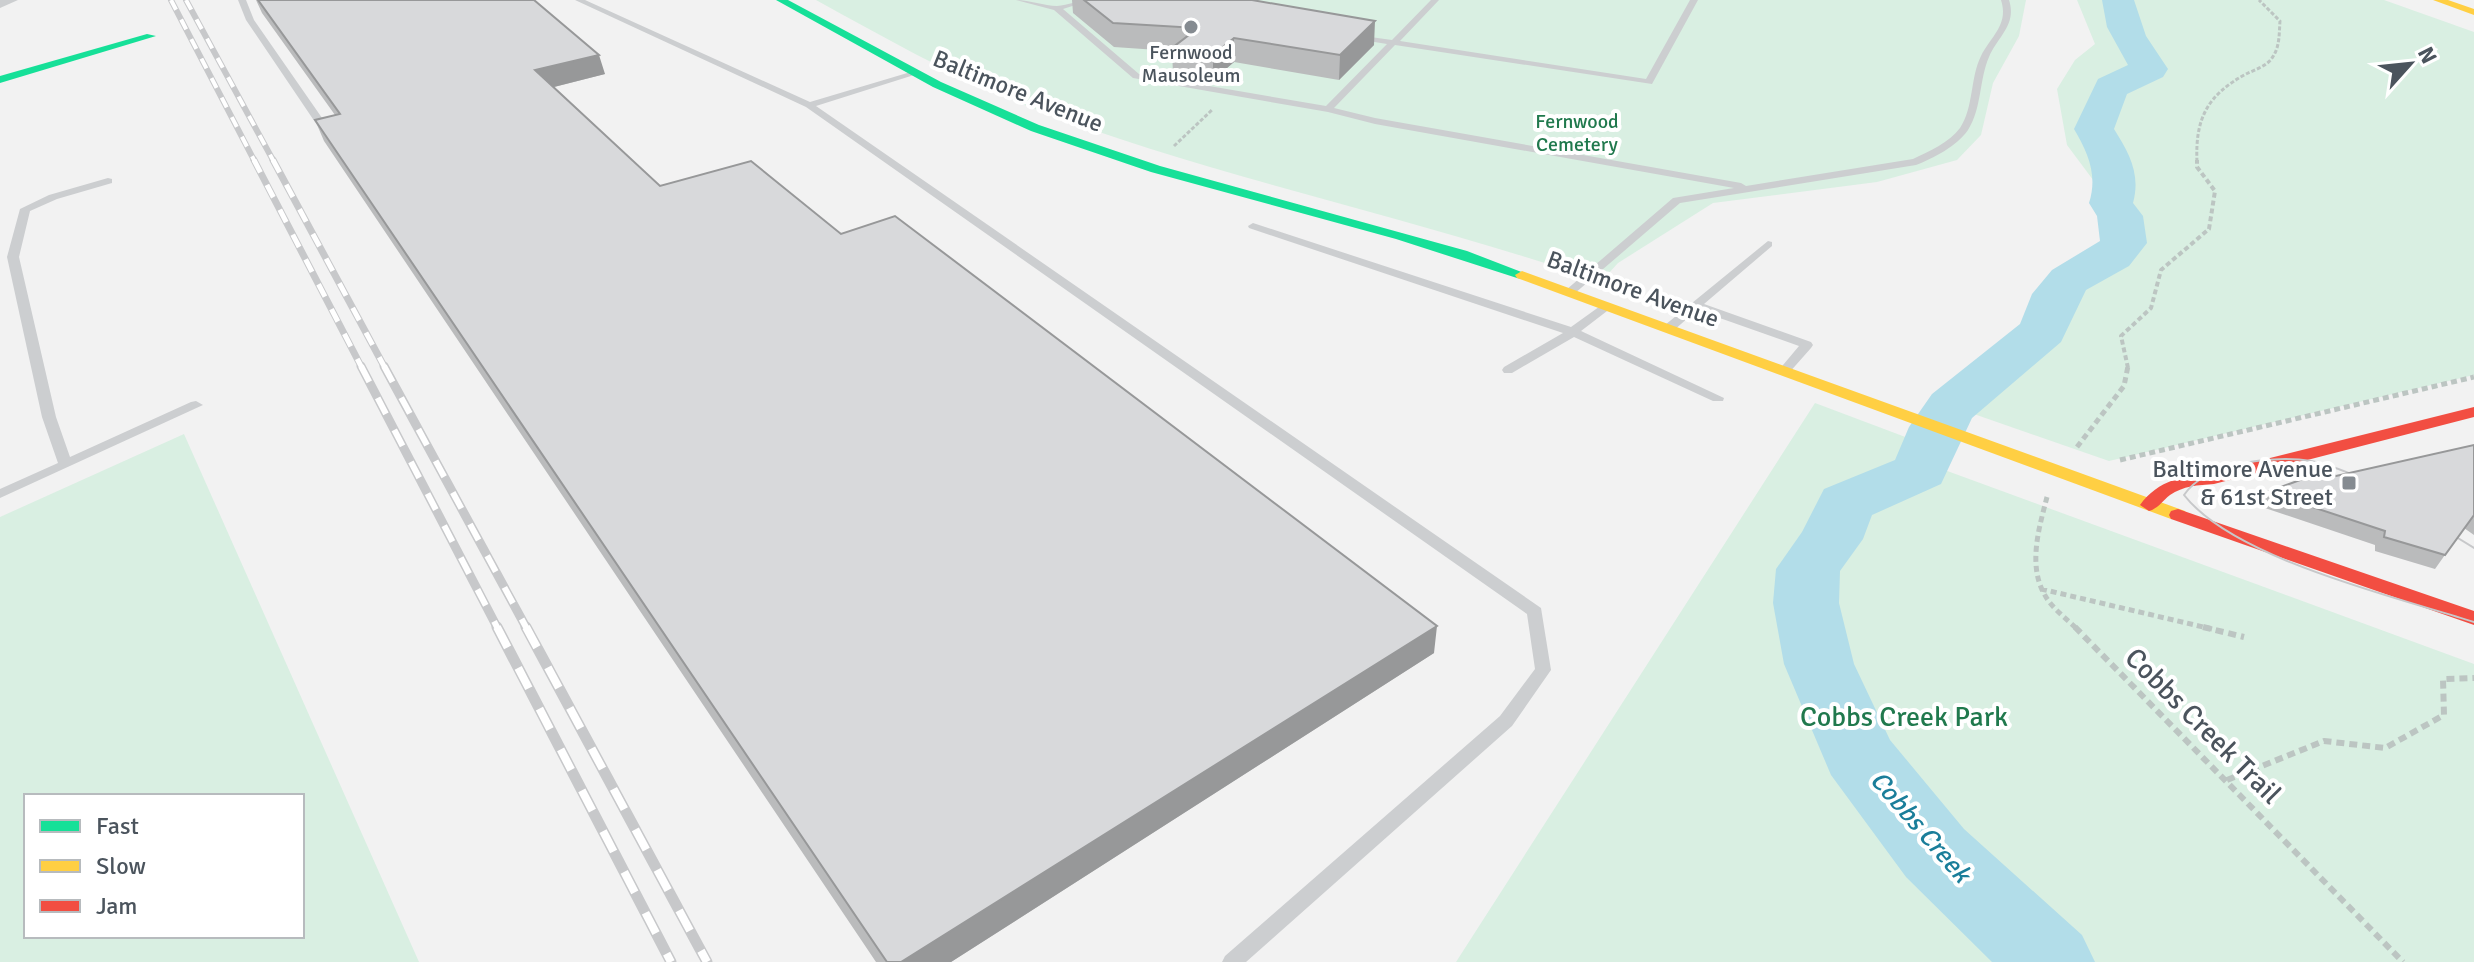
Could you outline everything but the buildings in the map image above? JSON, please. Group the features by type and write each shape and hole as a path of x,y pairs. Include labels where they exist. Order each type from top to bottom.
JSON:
{"main road":[{"name":"Baltimore Avenue","path":"781,0 911,73 997,113 1077,143 1384,230 1570,292 2149,505 2474,618"},
{"path":"2438,0 2474,12"},
{"path":"0,80 151,36"},
{"path":"2149,505 2162,487 2175,482 2214,478 2474,412"}],"street":[{"path":"0,3 10,0"}],"lane":[{"path":"242,0 250,20 324,128"},
{"path":"579,0 809,105 1535,612 1543,670 1506,721 1232,962"},
{"path":"1020,0 1057,8 1087,0"},
{"path":"1328,109 1435,0"},
{"path":"1345,35 1649,82 1694,0"},
{"path":"1570,292 1677,200 1916,162 1940,149 1964,130 1986,54 2001,37 2007,19 2009,8 2005,0"},
{"path":"1057,8 1136,76 1759,189"},
{"path":"809,105 911,73"},
{"path":"65,464 49,417 13,257 25,209 53,197 108,181"},
{"path":"1253,226 1573,332 1718,398"},
{"path":"1669,328 1768,244"},
{"path":"1695,305 1807,345 1784,371"},
{"path":"1508,370 1573,332 1607,306"},
{"path":"0,494 196,405"}],"path":[{"path":"2080,457 2070,453 2085,439 2124,386 2129,361 2121,336 2151,308 2161,270 2209,229 2215,191 2197,167 2196,138 2208,102 2233,81 2271,61 2278,47 2280,21 2259,0"},
{"path":"1166,153 1230,93"},
{"path":"2113,462 2474,377"},
{"path":"2047,495 2034,550 2036,578 2041,589 2244,637"},
{"name":"Cobbs Creek Trail","path":"2041,589 2046,598 2403,962"},
{"path":"2227,780 2324,741 2385,748 2444,715 2443,679 2474,678"}],"green space":[{"name":"Fernwood Cemetery","path":"816,0 2026,0 2019,36 1993,83 1981,135 1957,160 1877,182 1713,203 1618,263 1608,274 1589,268 1578,274 1095,131 973,83"},
{"path":"2077,0 2384,0 2474,32 2474,375 2109,461 1951,406 2043,331 2057,294 2069,280 2112,256 2124,243 2120,216 2067,145 2057,89 2075,60 2095,44"},
{"name":"Cobbs Creek Park","path":"1815,403 1916,441 1914,452 1920,461 2474,664 2474,962 1456,962"},
{"path":"184,434 419,962 0,962 0,517"}],"waterway":[{"name":"Cobbs Creek","path":"2051,962 1935,853 1858,754 1842,710 1819,664 1806,603 1808,569 1831,539 1846,503 1920,471 1937,427 1952,406 2043,331 2057,294 2069,280 2112,256 2124,243 2120,216 2111,203 2115,183 2112,164 2094,129 2111,87 2150,69 2129,36 2118,0"}],"tram line":[{"path":"2369,482 2311,461 2261,460 2208,475 2184,495 2208,518 2277,557 2361,588 2474,622"},
{"path":"2440,527 2474,548"}],"railway":[{"path":"171,0 255,162"},
{"path":"186,0 274,162"},
{"path":"254,160 362,368"},
{"path":"273,160 385,368"},
{"path":"361,366 498,629"},
{"path":"384,366 527,629"},
{"path":"497,627 671,962"},
{"path":"526,627 707,962"}],"traffic: fast":[{"path":"781,0 937,84 1035,128 1155,169 1401,236 1522,275"},
{"path":"0,80 151,36"}],"traffic: slow":[{"path":"2438,0 2474,12"},
{"path":"1522,275 2178,515"}],"traffic: jam":[{"path":"2149,505 2163,491 2178,484 2214,478 2474,412"},
{"path":"2178,515 2474,618"}],"place":[{"name":"Fernwood Mausoleum","path":"1191,27"},
{"name":"Baltimore Avenue & 61st Street","path":"2349,483"}]}
